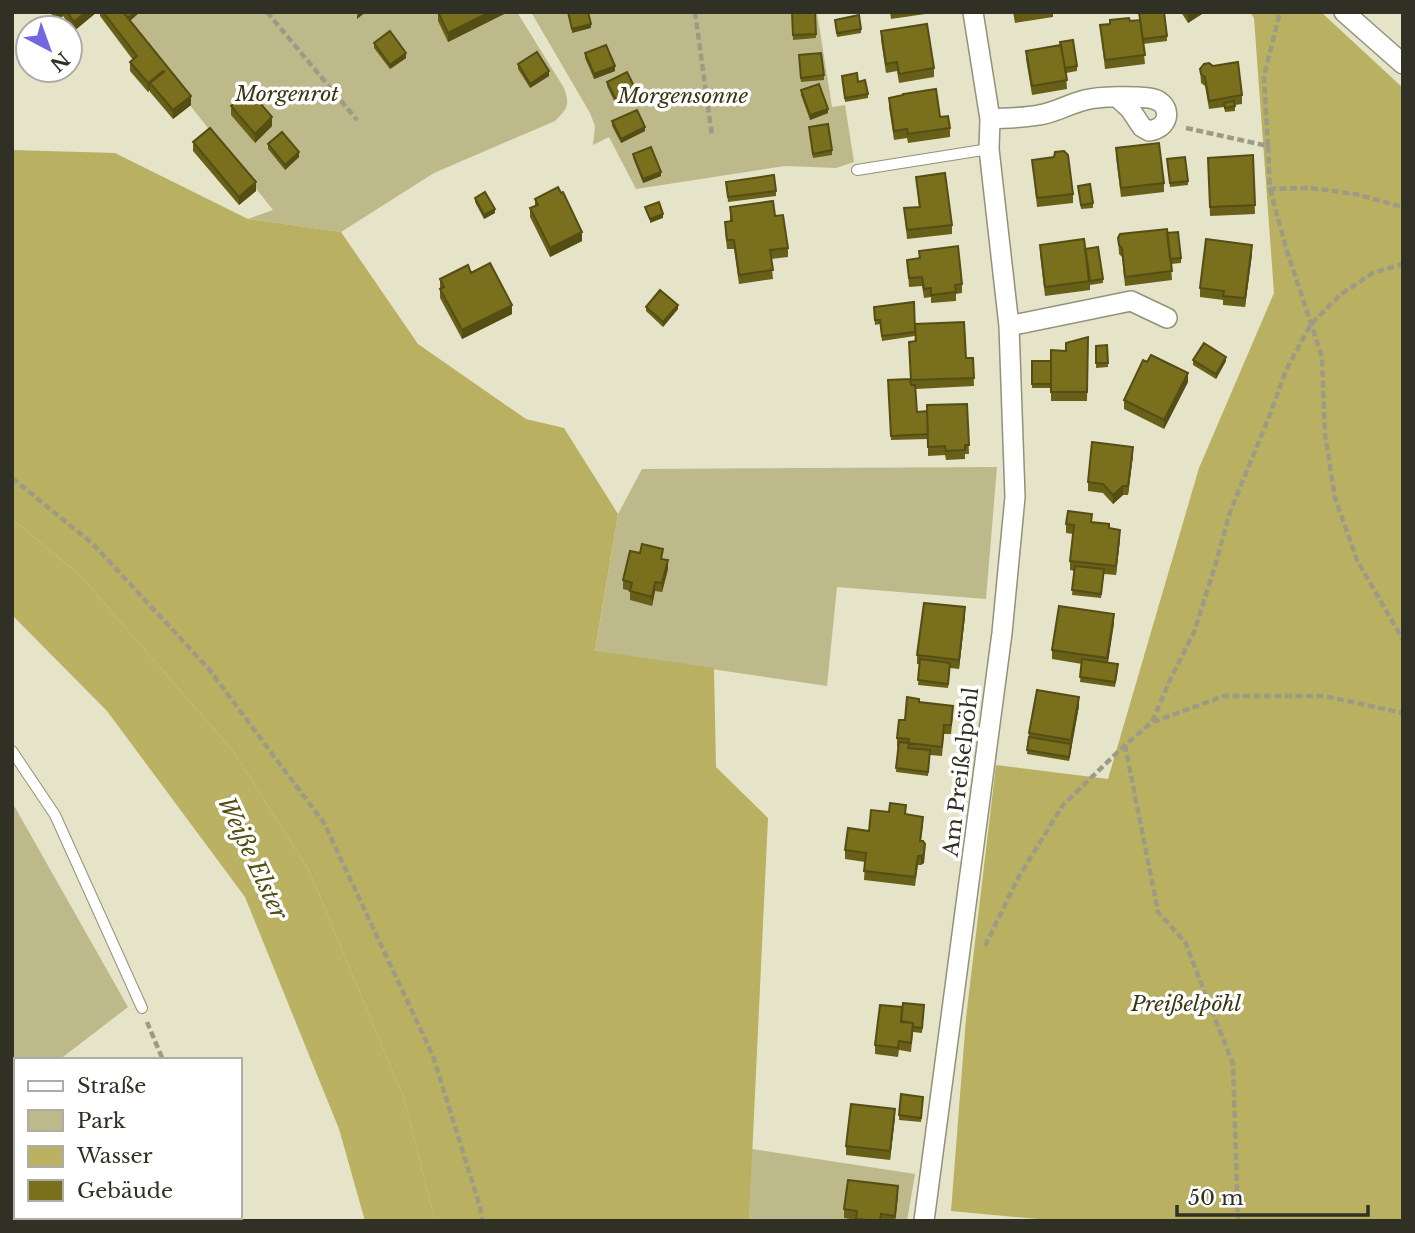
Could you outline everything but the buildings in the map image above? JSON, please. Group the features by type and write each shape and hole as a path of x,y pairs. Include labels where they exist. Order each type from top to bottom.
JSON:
{"street":[{"name":"Am Preißelpöhl","path":"925,1221 1002,633 1015,496 1009,326 989,149 990,119 973,12"},
{"path":"1343,12 1403,65"},
{"path":"990,119 1039,115 1088,99 1118,98 1130,109 1142,127 1149,131 1159,130 1166,123"},
{"path":"1009,326 1131,301 1167,318"}],"lane":[{"path":"857,170 989,149"},
{"path":"12,751 55,815 142,1008"}],"path":[{"path":"267,12 358,120"},
{"path":"695,12 712,136"},
{"path":"1280,12 1264,76 1270,189 1286,248 1322,357 1325,435 1335,498 1357,560 1403,640"},
{"path":"1166,123 1268,146"},
{"path":"1270,189 1311,188 1355,194 1403,207"},
{"path":"1152,722 1194,632 1230,512 1286,370 1311,324 1341,294 1373,273 1403,264"},
{"path":"12,478 93,544 208,668 324,822 433,1056 482,1221"},
{"path":"957,983 979,957 1018,878 1063,806 1152,722 1224,696 1324,695 1403,713"},
{"path":"1125,745 1158,912 1185,942 1233,1064 1238,1221"},
{"path":"142,1008 162,1058"}],"green space":[{"name":"Morgenrot","path":"116,12 517,12 564,88 567,106 555,121 434,173 341,232 248,219 273,210"},
{"name":"Morgensonne","path":"531,12 817,12 832,107 845,105 854,162 836,168 785,166 636,189 609,137 593,145 595,126 590,113"},
{"name":"Preißelpöhl","path":"1250,12 1321,12 1403,88 1403,1221 1060,1221 951,1211 966,1018 996,765 1108,779 1199,468 1274,293 1254,18"},
{"path":"12,150 115,153 248,219 341,232 418,344 526,419 564,428 618,514 595,651 714,668 716,767 768,818 749,1221 435,1221 404,1098 309,870 234,752 79,574 12,519"},
{"path":"997,467 986,599 837,587 827,686 595,652 618,514 642,469"},
{"path":"12,802 128,1007 62,1058 14,1058 12,1095"},
{"path":"752,1149 915,1174 907,1221 749,1221"}],"water":[{"name":"Weiße Elster","path":"12,519 79,574 234,752 309,870 404,1098 435,1221 365,1221 339,1129 245,897 107,711 12,615"}]}
